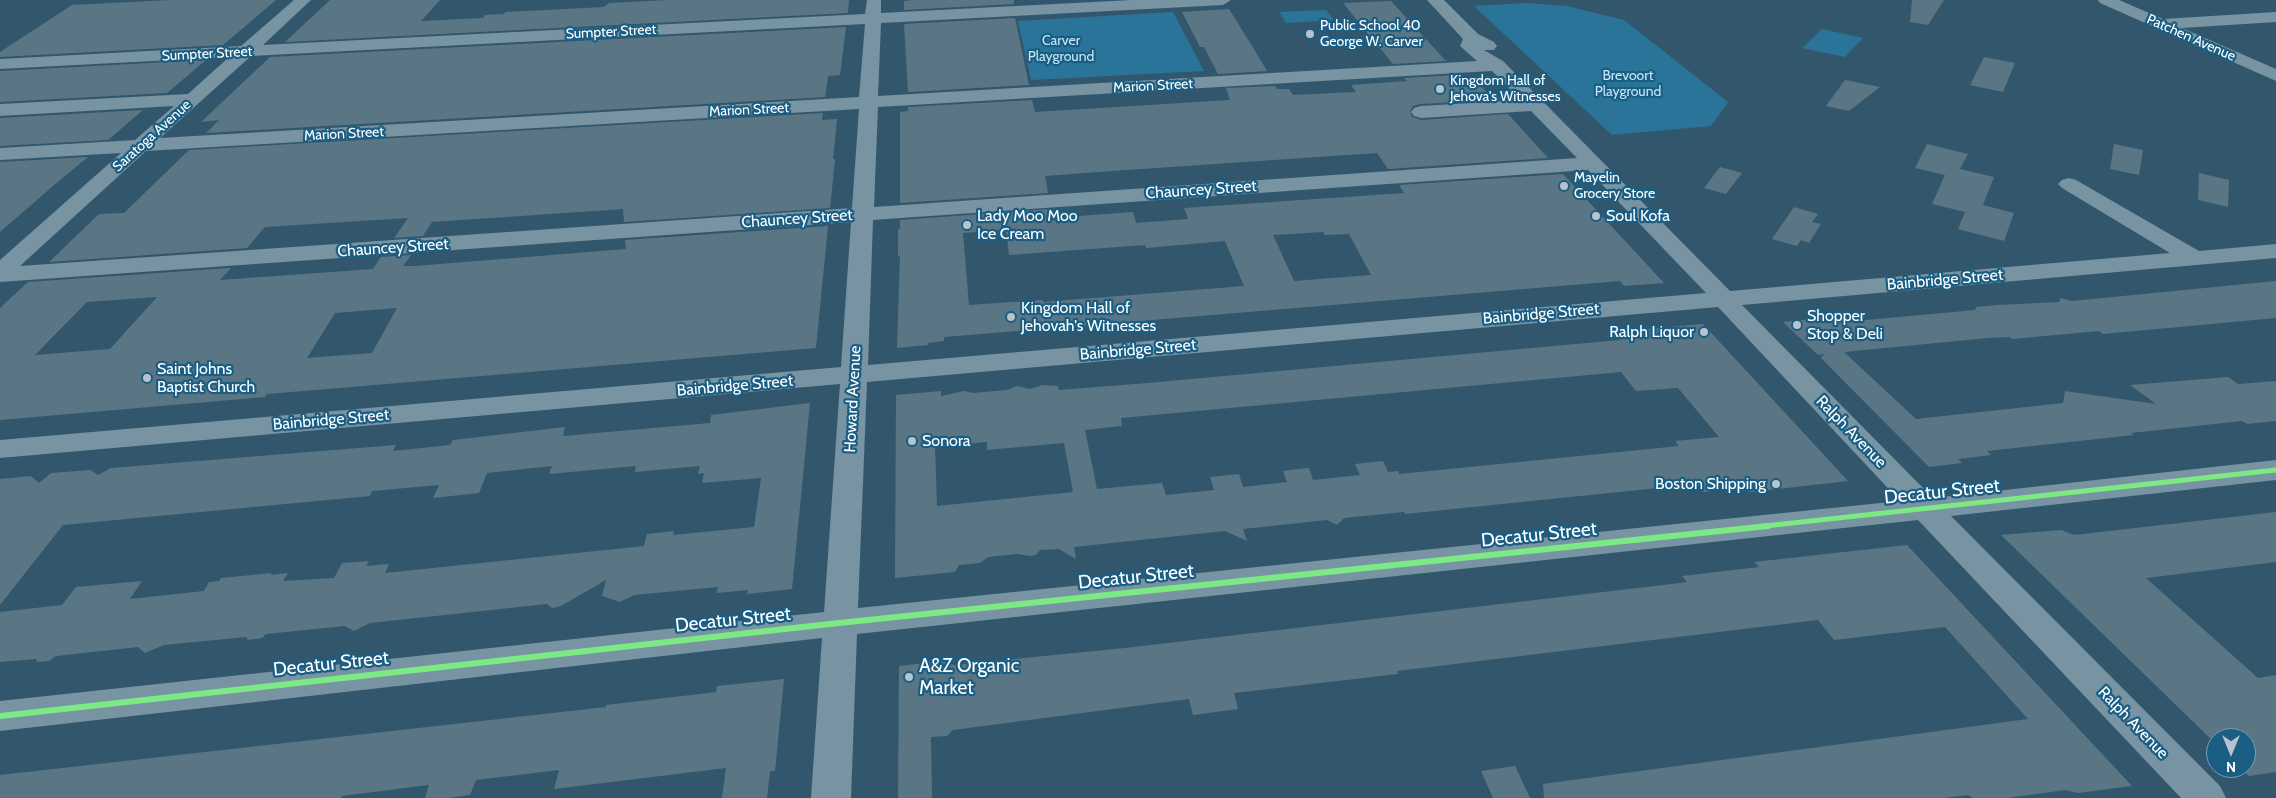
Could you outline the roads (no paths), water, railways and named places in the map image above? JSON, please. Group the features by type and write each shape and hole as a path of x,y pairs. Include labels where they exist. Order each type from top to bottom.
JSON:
{"street":[{"name":"Saratoga Avenue","path":"0,274 303,0"},
{"name":"Howard Avenue","path":"831,798 874,0"},
{"name":"Sumpter Street","path":"0,64 1223,0"},
{"path":"1435,0 1440,0"},
{"name":"Ralph Avenue","path":"1435,0 1472,38 1469,46 1479,57 1498,65 1723,298 1741,320 2206,798"},
{"name":"Patchen Avenue","path":"2106,0 2276,76"},
{"path":"2159,24 2276,17"},
{"name":"Marion Street","path":"0,154 1498,65"},
{"path":"0,110 193,99"},
{"path":"1421,112 1536,105"},
{"name":"Chauncey Street","path":"0,274 1594,163"},
{"path":"2069,184 2195,258"},
{"name":"Bainbridge Street","path":"0,449 1723,298 2276,252"},
{"name":"Decatur Street","path":"0,716 839,623 1925,509 2276,470"}],"place":[{"name":"Public School 40 George W. Carver","path":"1310,34"},
{"name":"Kingdom Hall of Jehova's Witnesses","path":"1440,89"},
{"name":"Mayelin Grocery Store","path":"1564,186"},
{"name":"Soul Kofa","path":"1596,216"},
{"name":"Lady Moo Moo Ice Cream","path":"967,225"},
{"name":"Kingdom Hall of Jehovah's Witnesses","path":"1011,317"},
{"name":"Shopper Stop & Deli","path":"1797,325"},
{"name":"Ralph Liquor","path":"1704,332"},
{"name":"Saint Johns Baptist Church","path":"147,378"},
{"name":"Sonora","path":"912,441"},
{"name":"Boston Shipping","path":"1776,484"},
{"name":"A&Z Organic Market","path":"909,677"}],"park label":[{"name":"Carver Playground","path":"1061,49"},
{"name":"Brevoort Playground","path":"1628,84"}]}
